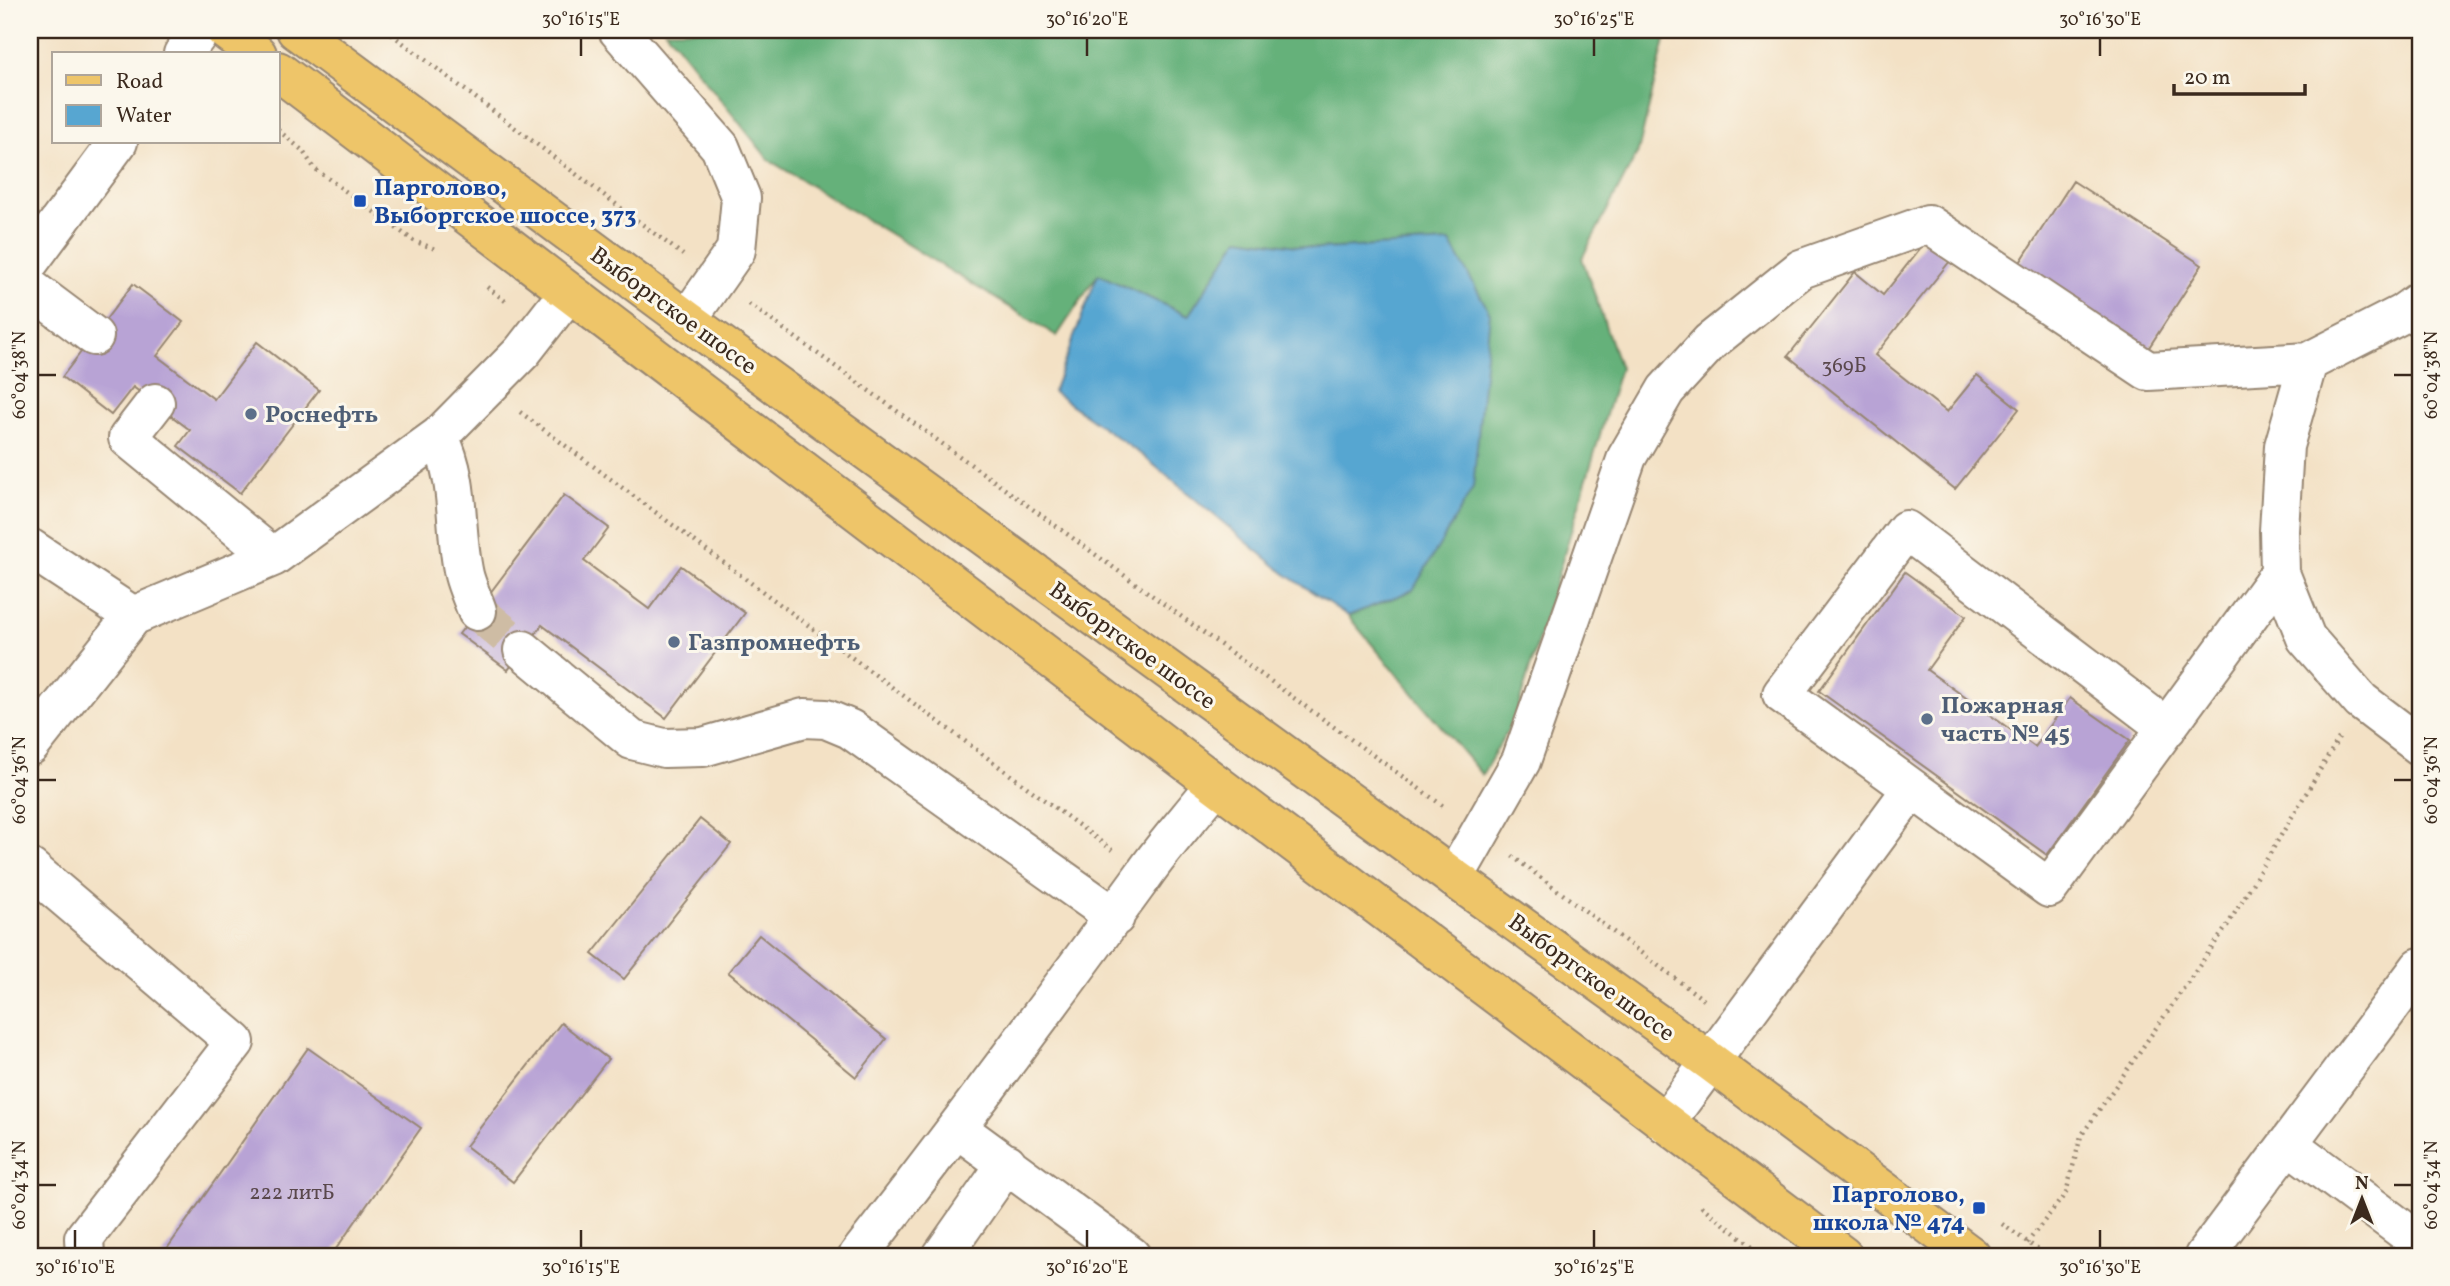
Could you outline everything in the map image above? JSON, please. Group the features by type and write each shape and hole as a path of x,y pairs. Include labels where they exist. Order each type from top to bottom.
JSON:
{"main road":[{"path":"225,30 254,52"},
{"name":"Выборгское шоссе","path":"296,30 687,320 1711,1062 1972,1256"},
{"name":"Выборгское шоссе","path":"280,73 1216,784 1843,1256"}],"street":[{"path":"184,52 201,30"},
{"path":"618,30 720,147 741,198 736,250 687,320"},
{"path":"30,261 117,144"},
{"path":"1454,878 1521,761 1628,457 1666,390 1710,342 1801,269 1928,224 2148,371 2308,362 2402,314 2420,301"},
{"path":"30,288 94,336"},
{"path":"30,746 133,616 272,556 439,436 488,388 568,293"},
{"path":"2308,362 2284,446 2279,531 2280,573 2306,638 2361,701 2420,746"},
{"path":"155,403 128,438 272,556"},
{"path":"439,436 448,456 457,497 464,576 477,611"},
{"path":"2167,728 1906,530 1782,694 2049,888 2167,728 2280,573"},
{"path":"30,548 133,616"},
{"path":"523,650 632,740 664,748 703,747 804,718 826,719 850,729 1115,917"},
{"path":"858,1256 958,1129 1144,874 1216,784"},
{"path":"1665,1123 1911,790"},
{"path":"30,868 235,1042 84,1238 85,1256"},
{"path":"2204,1256 2420,967"},
{"path":"958,1129 1131,1256"},
{"path":"2288,1144 2413,1243"},
{"path":"942,1256 1007,1163"}],"path":[{"path":"386,30 716,280 1481,833 1737,1025"},
{"path":"280,132 302,150 315,169 414,241 436,248 447,256"},
{"path":"478,280 541,328"},
{"path":"488,388 1144,874"},
{"path":"2027,1243 2066,1193 2081,1136 2227,926 2361,701"},
{"path":"1998,1222 2046,1256"}],"green space":[{"path":"665,30 1673,30 1666,36 1638,152 1582,258 1620,368 1515,718 1482,775 1348,616 1413,590 1450,242 1319,249 1239,238 1188,316 1098,274 1057,336 769,160"}],"water":[{"path":"1239,238 1319,249 1450,242 1490,313 1473,488 1413,590 1348,616 1284,573 1142,455 1053,392 1098,274 1188,316"}],"building":[{"path":"2073,181 2202,265 2146,352 2017,267"},
{"path":"1926,241 1950,261 1875,355 1947,412 1977,375 2019,409 1955,489 1788,356 1855,272 1883,295"},
{"path":"133,284 183,322 157,356 214,399 257,342 319,390 240,493 178,446 190,430 133,387 111,415 62,377"},
{"path":"564,495 609,528 584,561 649,609 681,566 745,613 666,718 542,625 508,670 459,634"},
{"name":"Пожарная часть № 45","path":"1905,572 1966,616 1927,670 2035,747 2070,698 2130,740 2047,855 1819,691"},
{"path":"700,819 731,844 624,979 592,954"},
{"path":"759,935 886,1039 856,1077 728,972"},
{"path":"561,1023 608,1059 513,1182 466,1146"},
{"path":"308,1048 421,1128 331,1256 162,1256"}],"tunnel":[{"path":"477,611 523,650"}],"place":[{"name":"Парголово, Выборгское шоссе, 373","path":"360,201"},
{"name":"Роснефть","path":"251,414"},
{"name":"Газпромнефть","path":"674,642"},
{"name":"Пожарная часть № 45","path":"1927,719"},
{"name":"Парголово, школа № 474","path":"1979,1208"}]}
